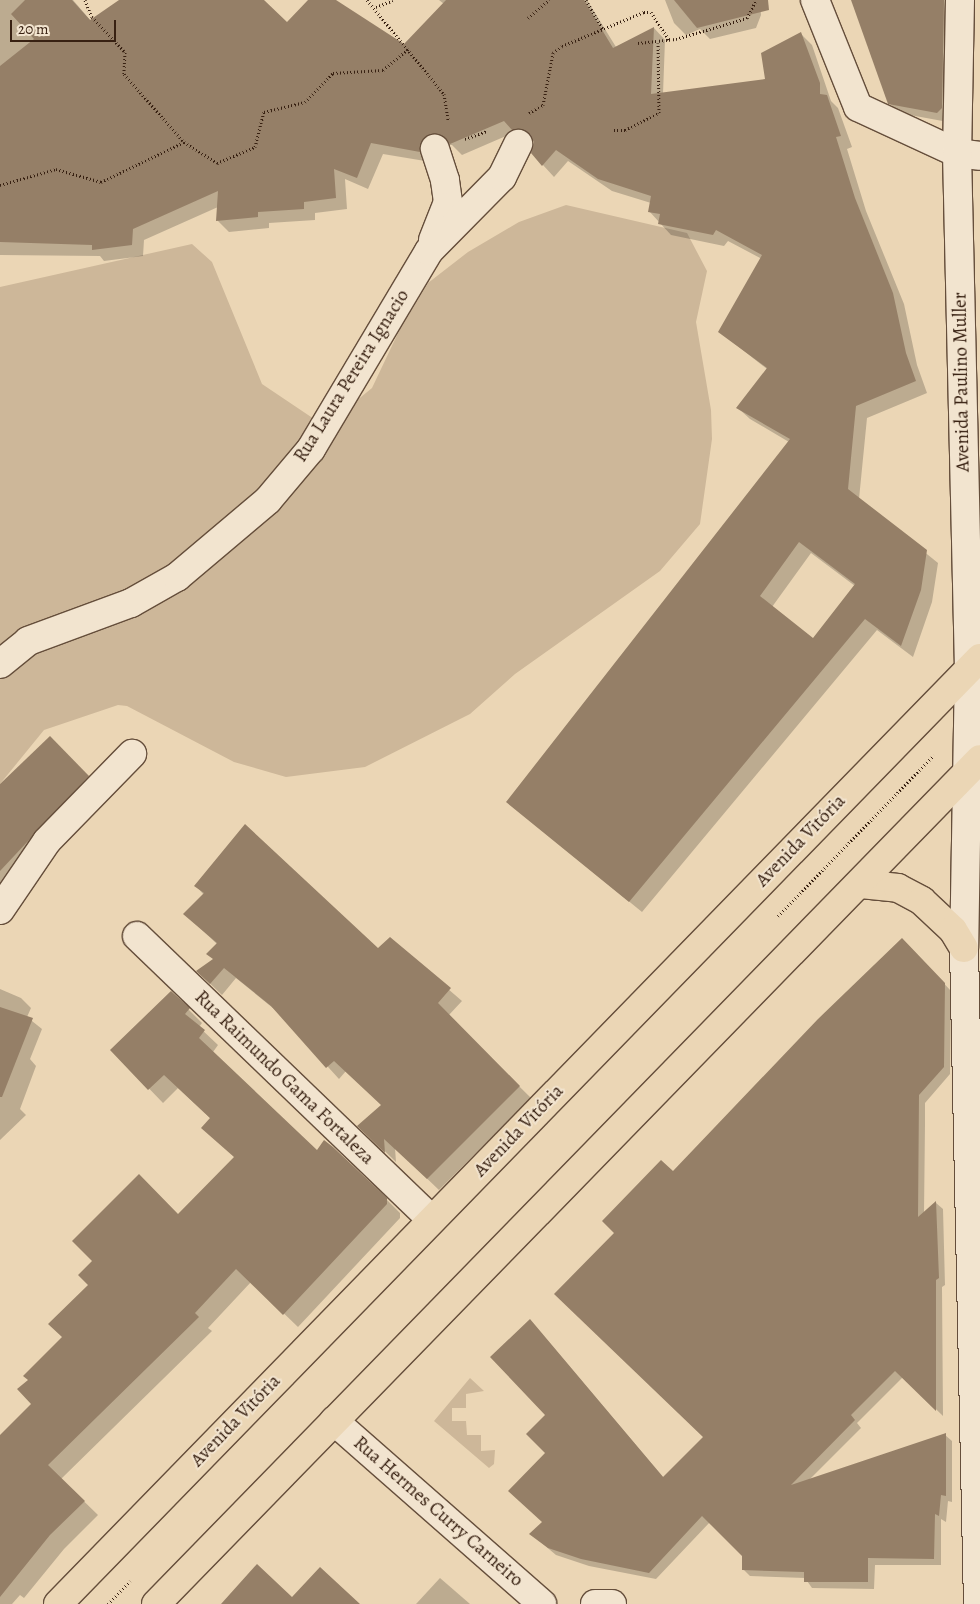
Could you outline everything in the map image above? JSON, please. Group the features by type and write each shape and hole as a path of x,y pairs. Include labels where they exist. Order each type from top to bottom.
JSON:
{"main road":[{"name":"Avenida Vitória","path":"58,1604 974,663"},
{"path":"156,1604 974,766"},
{"path":"860,884 898,888 922,901 948,924 964,948"}],"street":[{"path":"815,0 858,107 968,154"},
{"name":"Avenida Paulino Muller","path":"960,0 968,154 974,663 974,766 964,948 973,1139 978,1604"},
{"name":"Rua Laura Pereira Ignacio","path":"0,664 28,641 131,604 178,577 268,500 311,449 429,251 502,177 518,144"},
{"path":"429,251 448,202 446,180 435,149"},
{"path":"0,910 47,841 132,754"},
{"name":"Rua Raimundo Gama Fortaleza","path":"137,936 432,1220"},
{"name":"Rua Hermes Curry Carneiro","path":"334,1421 542,1604"},
{"path":"596,1604 612,1604"}],"path":[{"path":"85,0 92,17 125,52 124,74 184,142 217,163 255,147 264,112 305,102 333,73 383,70 408,48"},
{"path":"367,0 376,7 444,94 448,124"},
{"path":"376,7 393,0"},
{"path":"528,18 549,0"},
{"path":"586,0 603,28"},
{"path":"638,43 669,40 747,18 756,0"},
{"path":"543,105 553,53 562,46 633,14 650,12 669,40"},
{"path":"614,130 625,130 659,114 658,42"},
{"path":"0,185 56,169 101,182 184,142"}],"shaded area":[{"path":"566,205 687,233 707,271 696,322 711,410 712,439 700,524 660,571 515,674 470,714 365,767 286,777 234,762 127,706 118,705 44,730 0,784 0,287 192,244 212,262 262,384 320,423 328,424 372,388 399,331 428,283 468,252 519,222"},
{"path":"470,1378 484,1391 466,1394 466,1408 452,1408 452,1421 466,1421 467,1435 481,1435 481,1451 495,1450 494,1464 489,1468 434,1421"}],"building":[{"path":"25,0 72,0 90,20 119,0 264,0 287,22 308,0 336,0 404,44 446,0 584,0 613,48 654,27 651,94 765,79 761,53 801,32 820,83 820,94 827,95 841,136 836,137 855,198 893,293 906,353 916,381 856,406 848,489 927,550 921,590 901,646 865,619 629,902 506,802 790,439 736,408 767,368 718,332 762,255 716,230 713,235 658,224 660,214 648,212 651,196 598,179 556,150 542,166 531,153 534,143 531,135 524,130 512,130 504,121 450,144 439,134 430,134 423,139 420,152 371,143 357,178 334,169 336,198 304,202 304,209 258,212 258,217 216,221 218,191 133,229 132,245 92,250 92,245 0,242 0,66 34,39 11,14","holes":["799,542 855,584 813,638 760,596"]},
{"path":"674,0 768,0 769,10 697,28"},
{"path":"851,0 944,0 942,108 937,113 888,104"},
{"path":"50,736 89,776 0,871 0,784"},
{"path":"245,824 378,948 390,937 451,988 438,1003 520,1086 427,1179 384,1139 385,1153 357,1126 381,1105 334,1061 326,1068 271,1006 224,968 210,984 196,971 213,959 206,954 217,943 183,914 204,893 194,886"},
{"path":"902,938 945,983 944,1067 919,1095 918,1217 936,1201 939,1278 936,1280 936,1411 895,1371 851,1415 855,1420 791,1485 946,1433 946,1496 941,1495 939,1516 935,1514 934,1559 868,1558 868,1582 804,1582 804,1572 742,1570 742,1556 702,1516 649,1573 581,1559 548,1548 529,1534 542,1522 508,1491 545,1453 526,1434 545,1415 490,1357 530,1319 663,1477 703,1437 554,1294 614,1233 602,1221 661,1160 673,1171 818,1019"},
{"path":"171,991 190,1008 185,1014 205,1030 199,1038 317,1150 324,1140 333,1147 387,1198 387,1204 283,1315 236,1269 195,1313 199,1317 48,1465 85,1501 50,1535 0,1597 0,1435 31,1404 17,1389 28,1380 23,1376 62,1337 48,1324 88,1285 78,1275 92,1261 72,1241 139,1174 178,1214 234,1157 201,1128 210,1118 164,1075 148,1090 110,1050"},
{"path":"0,1007 33,1018 2,1097 0,1097"},
{"path":"257,1564 292,1597 320,1567 360,1604 221,1604"}]}
